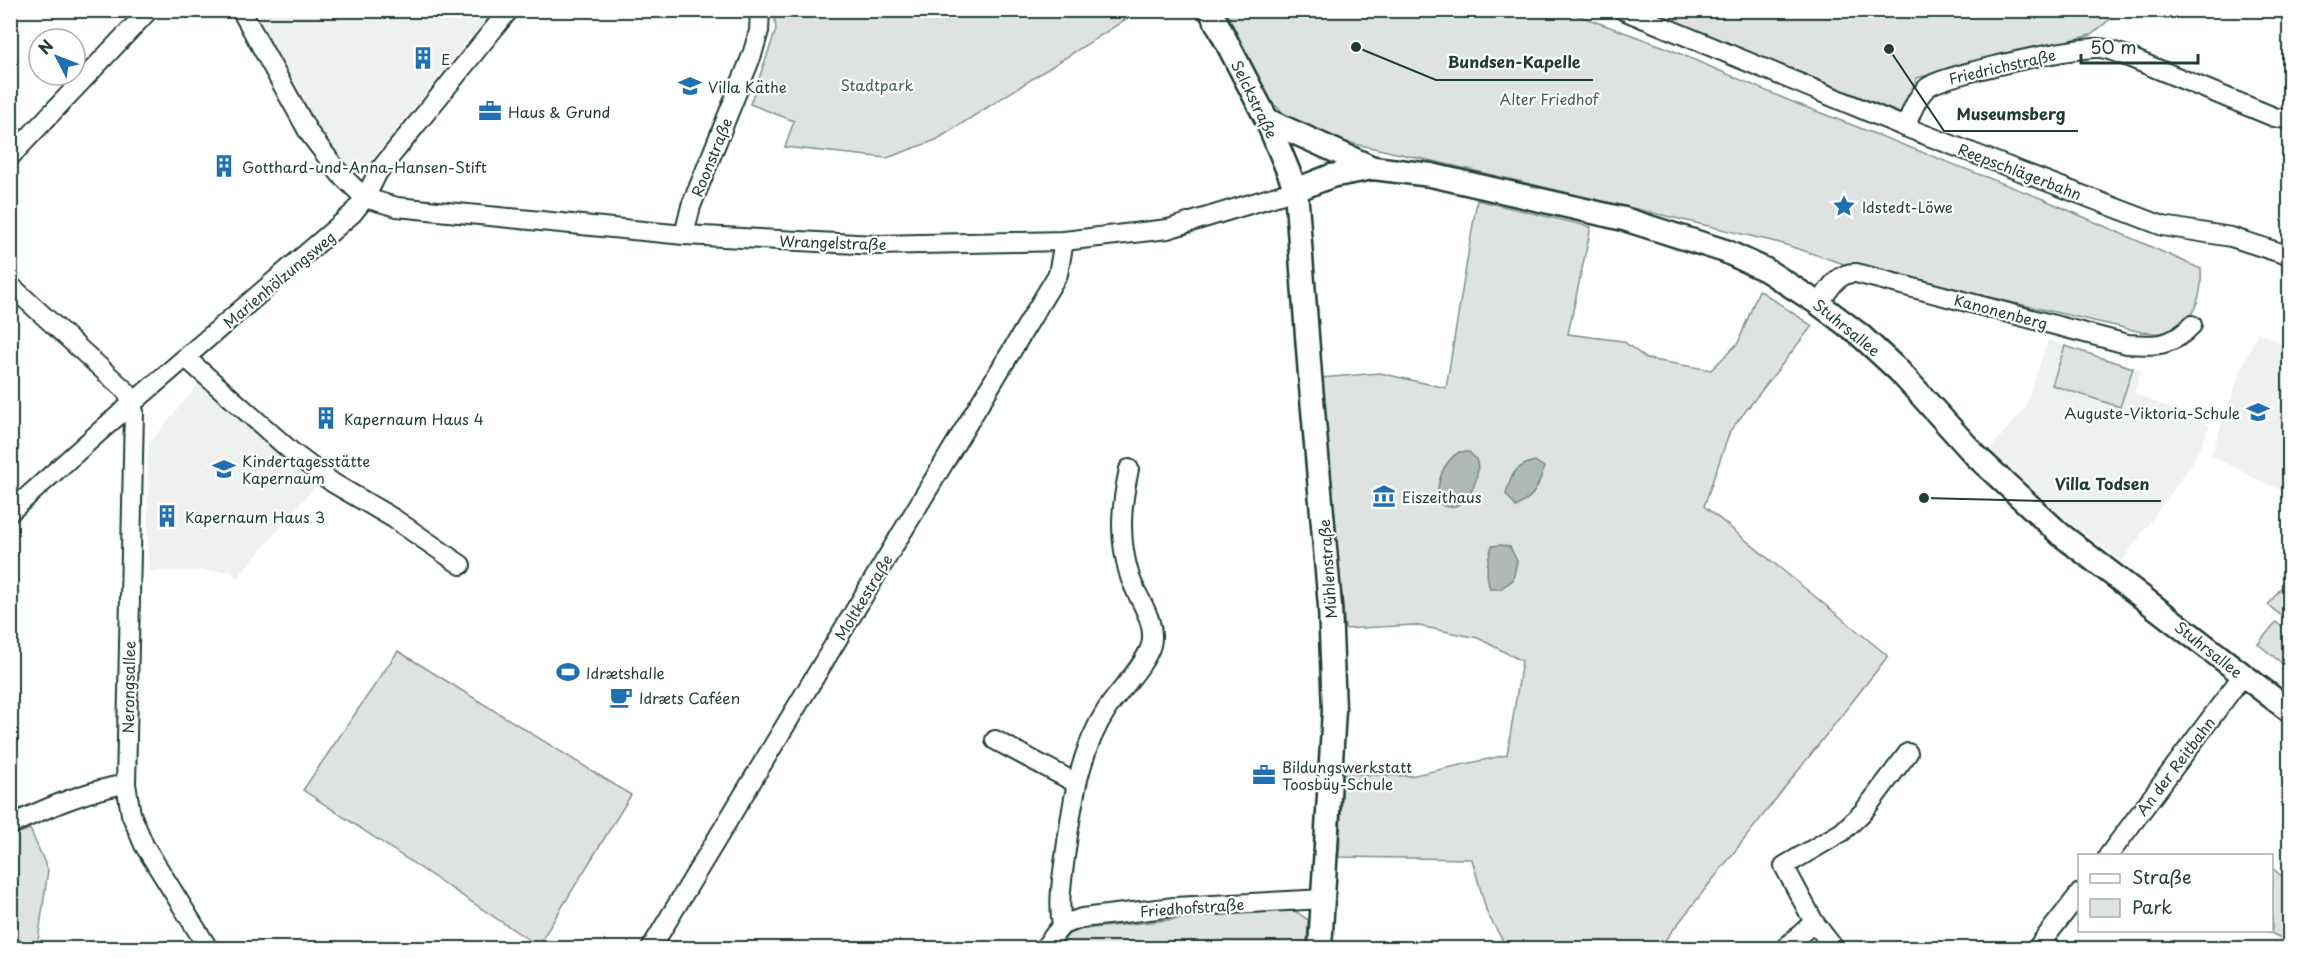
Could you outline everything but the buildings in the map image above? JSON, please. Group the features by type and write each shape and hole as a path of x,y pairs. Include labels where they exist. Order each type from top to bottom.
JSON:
{"main road":[{"name":"Selckstraße","path":"1210,10 1267,120 1296,190"},
{"path":"1267,120 1373,168"},
{"name":"Stuhrsallee","path":"1296,190 1331,176 1373,168 1431,175 1624,219 1725,251 1766,270 1819,304 1860,335 1899,371 1976,456 2060,534 2289,711"},
{"name":"Mühlenstraße","path":"1296,190 1330,606 1334,710 1320,948"}],"street":[{"path":"10,157 149,10"},
{"path":"241,10 309,133 340,174 365,198"},
{"name":"Marienhölzungsweg","path":"10,512 132,404 339,228 365,198 378,172 508,10"},
{"name":"Roonstraße","path":"684,236 691,206 752,55 759,31 760,10"},
{"name":"Reepschlägerbahn","path":"1623,10 1905,127 2163,226 2231,237 2289,256"},
{"name":"Friedrichstraße","path":"1905,127 1921,94 1936,82 2079,48 2100,48 2121,54 2274,117 2289,120"},
{"name":"Wrangelstraße","path":"365,198 398,207 684,236 876,245 1064,241 1168,229 1296,190"},
{"name":"Moltkestraße","path":"651,948 1058,274 1064,241"},
{"name":"Kanonenberg","path":"1819,304 1836,280 1847,273 1856,273 2127,344 2162,345 2182,336 2192,325"},
{"path":"10,285 127,392 132,404"},
{"path":"186,358 292,452 333,483 393,518 461,565"},
{"name":"Nerongsallee","path":"132,404 134,412 126,784 131,814 144,845 208,948"},
{"path":"1044,948 1062,925 1059,910 1061,891 1076,783 1084,756 1107,709 1150,645 1147,614 1130,577 1122,537 1121,508 1129,469"},
{"name":"An der Reitbahn","path":"2109,854 2243,675"},
{"path":"995,740 1076,783"},
{"path":"1834,948 1814,921 1784,866 1842,832 1864,811 1908,753"},
{"path":"10,825 61,802 99,789 126,784"},
{"path":"2037,948 2078,893"},
{"name":"Friedhofstraße","path":"1062,925 1082,918 1174,907 1324,899"},
{"path":"1785,948 1814,921"}],"shaded area":[{"path":"254,11 493,11 358,176 329,150"},
{"name":"Auguste-Viktoria-Schule","path":"2258,332 2289,348 2289,493 2262,482 2211,455 2241,370"},
{"path":"2048,340 2141,370 2134,393 2210,426 2193,462 2122,561 2065,519 1990,449 2025,408"},
{"name":"Kindertagesstätte Kapernaum","path":"200,382 318,483 237,578 230,571 148,571 148,445"},
{"path":"1459,452 1469,452 1476,459 1477,476 1474,486 1463,502 1447,507 1438,503 1439,481 1448,462"},
{"path":"1535,461 1544,467 1540,481 1532,495 1516,507 1506,494 1514,472"},
{"path":"1492,546 1510,547 1517,561 1513,580 1500,589 1490,589 1487,573 1489,557"}],"green space":[{"name":"Stadtpark","path":"774,10 1139,11 936,140 887,158 785,147 794,121 750,104 776,30"},
{"path":"1678,10 2120,11 2091,35 1917,78 1902,114 1675,21"},
{"name":"Alter Friedhof","path":"1226,11 1566,11 1662,46 1790,101 2043,199 2201,269 2198,300 2194,310 2181,325 2161,333 2142,332 1844,264 1780,243 1332,139 1294,124 1269,99"},
{"path":"1477,200 1591,227 1568,334 1623,341 1647,359 1711,370 1738,343 1759,290 1812,326 1730,431 1704,506 1888,656 1659,948 1507,948 1487,913 1472,859 1339,857 1343,774 1410,776 1507,755 1522,661 1478,638 1414,625 1345,629 1321,378 1380,373 1446,388"},
{"path":"2065,346 2133,368 2120,407 2052,385"},
{"path":"2289,577 2289,622 2268,605"},
{"path":"2276,622 2289,633 2289,669 2258,644"},
{"path":"398,651 631,795 538,946 303,790"},
{"path":"30,829 48,870 37,948 11,948 11,836"},
{"path":"2273,869 2289,882 2289,942 2269,932 2273,932"},
{"path":"1273,909 1295,911 1308,920 1307,948 1057,948 1069,934 1083,929"}],"place":[{"name":"Bundsen-Kapelle","path":"1356,47"},
{"name":"Museumsberg","path":"1889,49"},
{"name":"E","path":"423,58"},
{"name":"Villa Käthe","path":"690,86"},
{"name":"Haus & Grund","path":"490,111"},
{"name":"Gotthard-und-Anna-Hansen-Stift","path":"224,166"},
{"name":"Idstedt-Löwe","path":"1844,206"},
{"name":"Auguste-Viktoria-Schule","path":"2258,412"},
{"name":"Kapernaum Haus 4","path":"326,418"},
{"name":"Kindertagesstätte Kapernaum","path":"224,469"},
{"name":"Eiszeithaus","path":"1384,496"},
{"name":"Villa Todsen","path":"1924,498"},
{"name":"Kapernaum Haus 3","path":"167,516"},
{"name":"Idrætshalle","path":"568,672"},
{"name":"Idræts Caféen","path":"621,697"},
{"name":"Bildungswerkstatt Toosbüy-Schule","path":"1264,775"}]}
